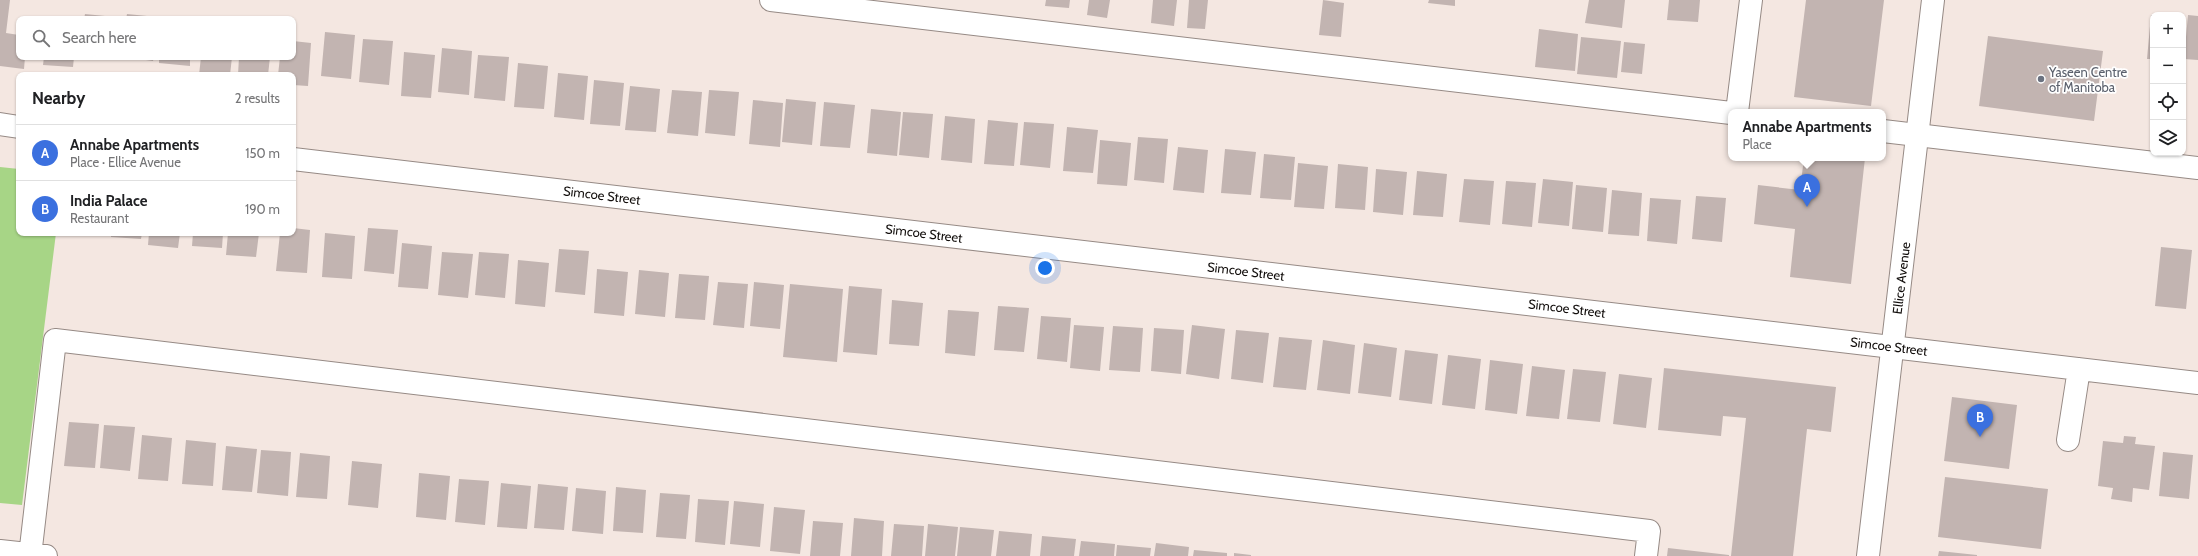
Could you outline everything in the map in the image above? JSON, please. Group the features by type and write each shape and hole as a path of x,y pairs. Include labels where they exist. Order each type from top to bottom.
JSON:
{"street":[{"path":"770,0 1728,113"},
{"path":"1737,109 1751,0"},
{"name":"Ellice Avenue","path":"1868,556 1933,0"},
{"path":"0,124 16,127"},
{"path":"1886,131 2198,168"},
{"name":"Simcoe Street","path":"296,159 2198,383"},
{"path":"0,550 35,555 55,340 1649,531 1646,556"},
{"path":"2068,440 2079,369"}],"green space":[{"path":"0,167 16,169 16,236 56,236 22,505 0,503"}],"building":[{"path":"0,0 10,0 6,33 16,35 16,60 25,60 24,69 0,66"},
{"path":"1046,0 1070,0 1069,8 1045,6"},
{"path":"1089,0 1110,0 1107,18 1087,15"},
{"path":"1153,0 1177,0 1174,26 1151,23"},
{"path":"1189,0 1208,0 1205,29 1187,28"},
{"path":"1323,0 1344,3 1341,37 1319,35"},
{"path":"1429,0 1455,0 1455,6 1428,3"},
{"path":"1589,0 1625,0 1622,28 1585,23"},
{"path":"1669,0 1700,0 1698,22 1667,20"},
{"path":"1806,0 1884,0 1871,106 1794,97"},
{"path":"85,14 105,16 85,16"},
{"path":"127,14 147,16 127,16"},
{"path":"2188,15 2198,16 2198,60 2186,59"},
{"path":"2150,26 2150,59 2147,59"},
{"path":"1539,29 1578,34 1575,71 1535,67"},
{"path":"325,32 355,35 351,79 321,76"},
{"name":"Yaseen Centre of Manitoba","path":"1988,36 2103,51 2094,121 1979,106"},
{"path":"1581,37 1621,41 1617,78 1577,74"},
{"path":"363,39 393,41 389,85 359,82"},
{"path":"296,41 311,43 308,86 296,85 296,72 278,72 280,60 296,60"},
{"path":"1624,42 1645,44 1642,74 1621,72"},
{"path":"442,48 472,51 469,95 438,92"},
{"path":"404,52 435,55 431,98 401,96"},
{"path":"478,55 509,57 505,101 474,98"},
{"path":"44,60 74,60 73,67 43,65"},
{"path":"159,60 190,60 190,66 159,63"},
{"path":"201,60 232,60 230,72 199,72"},
{"path":"239,60 270,60 268,72 238,72"},
{"path":"518,63 548,66 544,109 514,107"},
{"path":"558,73 588,76 584,120 554,117"},
{"path":"594,80 624,83 620,126 590,124"},
{"path":"630,86 660,89 656,132 625,130"},
{"path":"672,90 702,92 698,136 667,133"},
{"path":"709,90 739,92 735,136 705,133"},
{"path":"786,99 816,102 812,145 782,142"},
{"path":"753,100 783,103 780,147 749,144"},
{"path":"824,102 855,105 850,148 820,146"},
{"path":"871,109 901,112 897,156 867,153"},
{"path":"903,112 933,114 929,158 899,155"},
{"path":"945,116 975,119 972,163 941,160"},
{"path":"988,120 1018,123 1014,166 984,164"},
{"path":"1024,122 1054,124 1050,168 1020,165"},
{"path":"1067,127 1098,130 1093,173 1063,171"},
{"path":"1138,137 1168,139 1164,183 1134,180"},
{"path":"1100,140 1131,143 1127,186 1097,184"},
{"path":"1178,147 1208,150 1204,193 1173,190"},
{"path":"1225,149 1256,152 1251,195 1221,193"},
{"path":"1264,154 1295,157 1291,200 1260,198"},
{"path":"1804,161 1865,161 1851,284 1790,277 1795,229 1754,224 1758,185 1800,190"},
{"path":"1298,163 1328,166 1324,209 1294,207"},
{"path":"1338,164 1368,167 1365,210 1335,208"},
{"path":"1376,169 1407,172 1403,215 1373,212"},
{"path":"1417,171 1447,174 1443,217 1413,215"},
{"path":"1464,179 1494,181 1490,225 1459,222"},
{"path":"1543,179 1573,182 1569,226 1538,223"},
{"path":"1506,181 1536,183 1532,227 1502,224"},
{"path":"1576,185 1607,188 1603,232 1572,229"},
{"path":"1612,190 1642,193 1639,236 1608,234"},
{"path":"1696,196 1726,198 1722,242 1692,239"},
{"path":"1650,198 1681,200 1677,244 1647,241"},
{"path":"296,228 310,230 307,273 276,271 280,236 296,236"},
{"path":"368,228 398,230 394,274 364,271"},
{"path":"325,233 355,236 352,279 322,277"},
{"path":"111,236 142,236 141,239"},
{"path":"149,236 180,236 178,248 148,245"},
{"path":"193,236 223,236 222,248 192,246"},
{"path":"228,236 259,236 256,257 226,255"},
{"path":"402,243 432,246 428,289 398,287"},
{"path":"2161,247 2192,250 2186,309 2155,306"},
{"path":"559,249 589,251 585,295 555,292"},
{"path":"442,252 473,254 468,298 438,295"},
{"path":"479,252 509,254 505,298 475,295"},
{"path":"518,260 549,263 545,307 515,304"},
{"path":"597,269 628,272 624,316 594,313"},
{"path":"639,270 669,273 665,317 635,314"},
{"path":"679,274 709,276 705,320 675,318"},
{"path":"718,282 748,284 744,328 713,325"},
{"path":"754,282 784,285 780,329 750,326"},
{"path":"790,284 843,289 837,362 783,357"},
{"path":"849,286 882,289 877,355 843,352"},
{"path":"892,300 923,303 919,346 889,344"},
{"path":"998,306 1029,308 1024,352 994,350"},
{"path":"948,310 979,312 975,356 945,353"},
{"path":"1041,316 1071,318 1067,362 1037,359"},
{"path":"1074,325 1104,327 1100,371 1070,368"},
{"path":"1192,325 1225,329 1219,379 1186,374"},
{"path":"1113,326 1143,328 1140,372 1109,370"},
{"path":"1154,328 1184,330 1181,374 1151,371"},
{"path":"1236,330 1269,333 1263,383 1231,379"},
{"path":"1279,337 1312,340 1306,390 1273,387"},
{"path":"1323,340 1355,345 1350,394 1317,390"},
{"path":"1364,343 1397,348 1391,397 1358,393"},
{"path":"1405,350 1438,354 1432,404 1399,400"},
{"path":"1448,355 1481,359 1475,409 1442,405"},
{"path":"1490,360 1523,364 1517,414 1485,410"},
{"path":"1532,366 1565,370 1559,419 1526,416"},
{"path":"1664,368 1836,387 1831,432 1807,429 1793,556 1731,556 1746,418 1723,416 1721,436 1658,430"},
{"path":"1573,369 1606,372 1600,422 1567,419"},
{"path":"1619,374 1652,378 1646,428 1613,424"},
{"path":"1952,397 2017,405 2009,469 1944,461"},
{"path":"69,422 99,424 95,468 64,466"},
{"path":"104,425 135,427 130,471 100,468"},
{"path":"142,435 172,438 168,481 138,479"},
{"path":"2124,436 2136,437 2135,444 2155,446 2149,490 2133,488 2132,502 2111,499 2113,488 2098,486 2103,441 2123,443"},
{"path":"186,440 216,443 213,486 182,484"},
{"path":"226,446 257,449 252,492 222,490"},
{"path":"261,450 291,452 288,496 257,493"},
{"path":"2163,452 2193,455 2189,499 2159,496"},
{"path":"300,453 330,456 327,499 296,497"},
{"path":"352,461 382,464 378,508 348,505"},
{"path":"419,473 450,476 446,520 416,517"},
{"path":"1945,477 2048,489 2041,549 1938,537"},
{"path":"459,479 489,481 485,525 455,522"},
{"path":"501,483 531,486 527,529 497,527"},
{"path":"538,484 568,487 564,530 534,528"},
{"path":"616,487 646,490 643,533 613,531"},
{"path":"576,488 606,491 603,534 572,531"},
{"path":"660,493 690,495 686,539 656,537"},
{"path":"698,499 729,501 725,545 695,542"},
{"path":"734,501 764,504 760,547 730,544"},
{"path":"774,507 805,510 800,554 770,551"},
{"path":"854,518 884,521 882,556 851,556"},
{"path":"813,521 843,523 840,556 810,556"},
{"path":"894,524 924,526 922,556 891,556"},
{"path":"928,524 958,527 955,556 925,556"},
{"path":"960,527 994,530 991,556 957,556"},
{"path":"999,531 1032,534 1030,556 996,556"},
{"path":"1042,536 1076,539 1074,556 1040,556"},
{"path":"1081,541 1115,544 1114,556 1079,556"},
{"path":"1156,543 1189,547 1188,556 1154,556"},
{"path":"1117,545 1151,548 1150,556 1116,556"},
{"path":"1668,548 1729,555 1729,556 1667,556"},
{"path":"1194,550 1227,553 1227,556 1193,556"},
{"path":"1939,551 1977,555 1977,556 1938,556"},
{"path":"1234,553 1251,555 1251,556 1234,556"}],"place":[{"name":"Yaseen Centre of Manitoba","path":"2041,79"},
{"name":"Annabe Apartments","path":"1807,207"},
{"name":"India Palace","path":"1980,437"}]}
